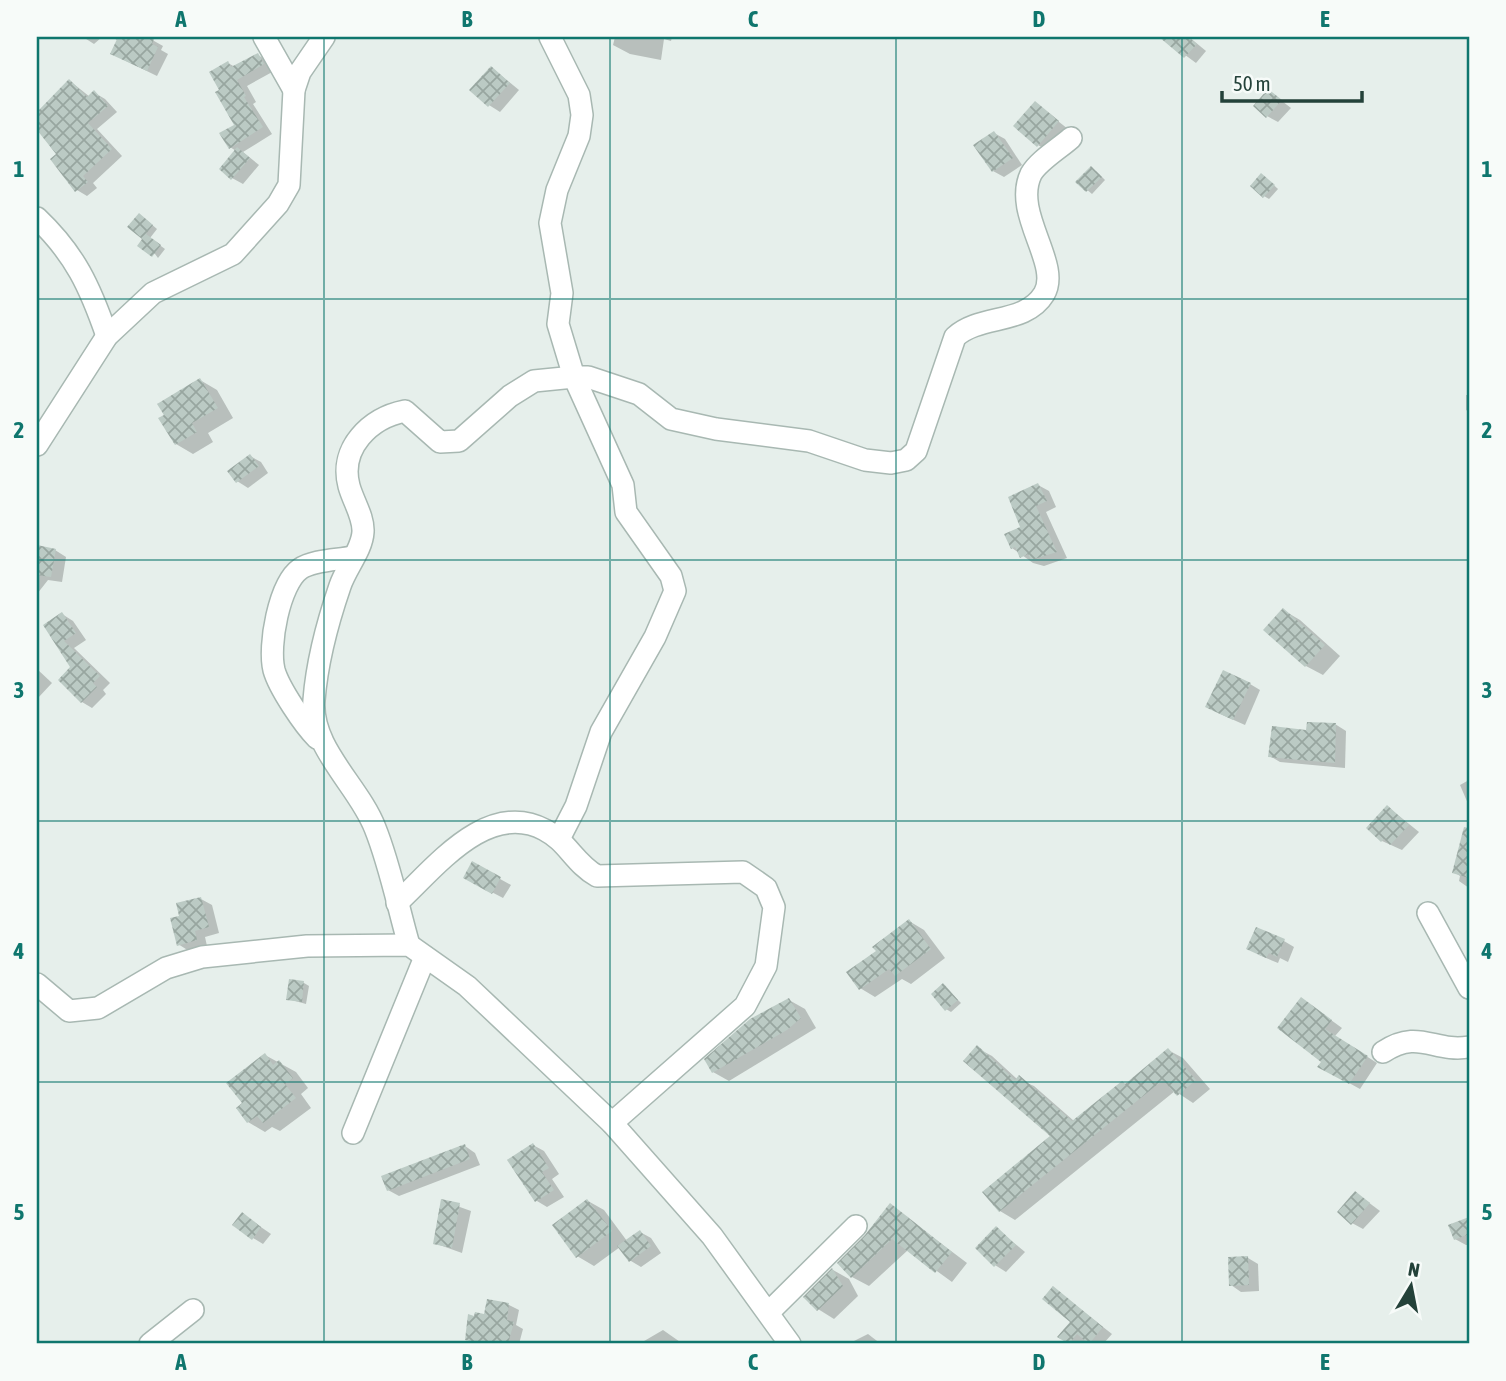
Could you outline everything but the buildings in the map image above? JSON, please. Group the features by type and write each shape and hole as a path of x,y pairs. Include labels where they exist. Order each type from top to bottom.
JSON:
{"street":[{"path":"264,37 294,90"},
{"path":"37,445 107,337 153,293 233,254 278,204 289,185 294,90 300,72 324,37"},
{"path":"550,37 579,95 582,115 579,136 557,190 551,223 562,293 558,324 574,377 622,485 626,512 671,576 675,590 655,637 601,732 576,806 559,839"},
{"path":"790,1344 712,1236 612,1123 467,986 417,951 397,903 375,826 327,749 318,727 314,702 320,664 340,585 363,530 349,486 348,462 353,447 369,428 387,415 405,411 440,442 459,441 510,396 534,381 574,377 588,377 639,394 671,419 809,441 865,460 891,463 906,460 916,451 955,337 966,327 1031,309 1046,291 1048,272 1028,213 1026,193 1032,172 1071,138"},
{"path":"37,218 61,241 90,286 107,337"},
{"path":"327,749 309,730 274,671 272,646 281,600 298,571 307,565 352,557"},
{"path":"397,903 458,847 481,830 504,821 544,829 559,839 581,868 597,876 743,872 766,888 774,907 766,966 745,1006 612,1123"},
{"path":"1428,913 1469,988"},
{"path":"37,984 69,1011 98,1008 166,968 202,957 307,946 417,951"},
{"path":"353,1133 417,951"},
{"path":"1383,1052 1398,1042 1416,1039 1460,1049 1469,1047"},
{"path":"769,1312 856,1226"},
{"path":"150,1344 194,1310"}]}
